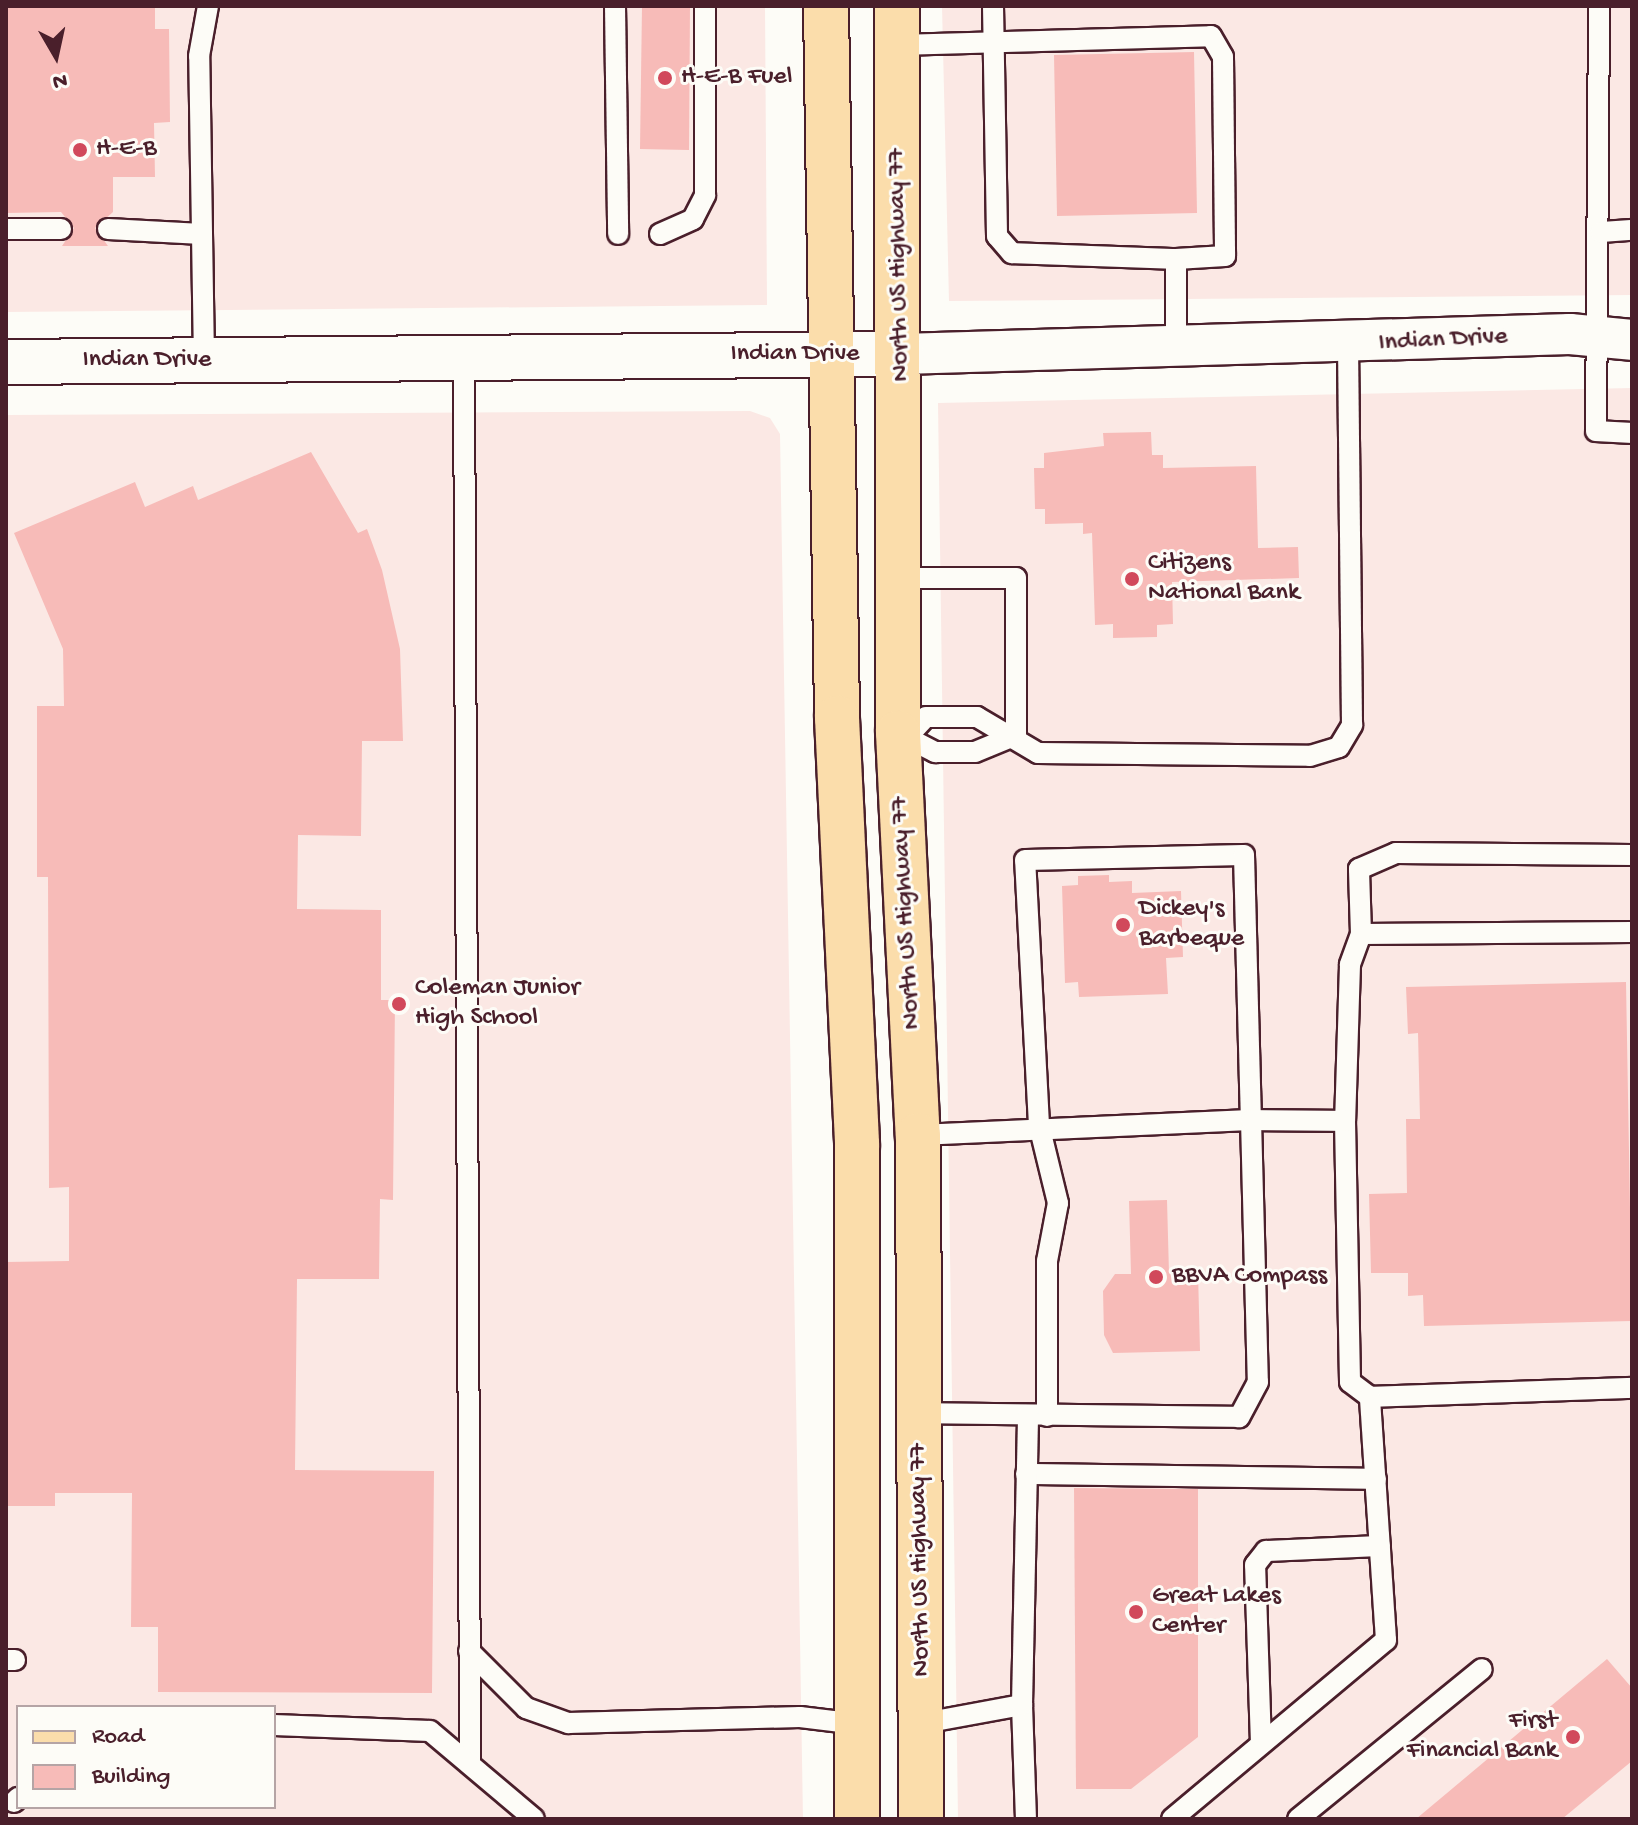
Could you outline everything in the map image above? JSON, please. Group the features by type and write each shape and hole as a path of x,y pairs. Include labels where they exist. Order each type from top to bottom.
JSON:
{"main road":[{"path":"826,6 837,718 857,1144 857,1819"},
{"name":"North US Highway 77","path":"897,25 902,354 901,578 918,1135 924,1723 921,1819"}],"street":[{"name":"Indian Drive","path":"6,362 902,354 1617,338"}],"lane":[{"path":"204,360 199,56 208,6"},
{"path":"615,6 618,234"},
{"path":"660,234 693,219 705,195 705,6"},
{"path":"897,25 994,44 1211,36 1223,57 1225,256 1176,259 1012,253 997,236 994,44 993,6"},
{"path":"1599,6 1601,232 1617,338 1596,431 1632,433"},
{"path":"6,229 61,229"},
{"path":"108,229 202,234"},
{"path":"1601,232 1632,230"},
{"path":"1176,259 1176,347"},
{"path":"1016,735 975,752 935,752 904,734 926,717 977,717 1016,735 1038,753 1310,756 1339,747 1352,725 1348,345"},
{"path":"464,358 470,1760"},
{"path":"901,578 1016,578 1016,735"},
{"path":"1632,855 1396,853 1359,869 1361,934 1350,965 1345,1121 1350,1382 1370,1397 1632,1388"},
{"path":"919,1413 1037,1416 1239,1417 1258,1382 1244,855 1025,860 1039,1125 1058,1203 1047,1261 1037,1416 1026,1474 1022,1705 1026,1819"},
{"path":"1361,934 1632,932"},
{"path":"918,1135 1039,1125 1345,1121"},
{"path":"1172,1819 1386,1640 1370,1397"},
{"path":"1026,1474 1376,1479"},
{"path":"1261,1744 1255,1565 1266,1551 1380,1546"},
{"path":"469,1651 526,1708 557,1721 800,1717 858,1724"},
{"path":"1298,1819 1482,1669"},
{"path":"924,1723 1022,1705"},
{"path":"276,1725 430,1731 470,1760 534,1819"}],"shaded area":[{"path":"6,6 765,6 767,305 6,312"},
{"path":"942,6 1632,6 1632,295 949,301"},
{"path":"1632,388 1632,1819 958,1819 938,403"},
{"name":"Coleman Junior High School","path":"750,411 770,418 780,434 803,1819 6,1819 6,415"}],"building":[{"name":"H-E-B","path":"6,6 155,6 155,29 169,29 170,122 154,123 155,177 113,177 113,212 95,228 108,246 62,246 74,228 61,212 6,213"},
{"name":"H-E-B Fuel","path":"642,6 690,6 689,150 640,149"},
{"path":"1194,52 1197,213 1057,216 1054,55"},
{"name":"Citizens National Bank","path":"1151,432 1152,455 1163,455 1163,468 1256,466 1258,548 1298,547 1299,578 1172,582 1173,624 1157,625 1157,637 1113,638 1113,624 1095,625 1092,533 1083,534 1083,523 1045,524 1045,509 1035,509 1034,468 1044,468 1044,453 1104,446 1103,433"},
{"path":"311,452 358,533 367,529 382,570 400,649 403,741 362,741 361,836 298,835 297,909 381,910 381,1000 395,1000 393,1200 380,1199 379,1279 297,1279 295,1470 434,1471 432,1693 158,1692 158,1627 131,1627 132,1493 55,1493 55,1506 6,1506 6,1262 69,1261 69,1187 49,1188 48,877 37,877 37,706 64,706 63,649 14,533 135,482 145,507 193,486 198,500"},
{"name":"Dickey's Barbeque","path":"1109,875 1109,882 1132,881 1132,893 1181,891 1183,957 1166,958 1168,994 1079,997 1078,982 1065,983 1062,886 1078,885 1078,876"},
{"path":"1626,982 1632,1321 1424,1326 1423,1295 1408,1296 1408,1273 1371,1273 1369,1194 1407,1193 1406,1119 1420,1119 1418,1033 1408,1034 1406,987"},
{"name":"BBVA Compass","path":"1167,1200 1169,1273 1198,1272 1200,1351 1113,1353 1104,1335 1103,1291 1115,1274 1131,1274 1129,1201"},
{"name":"Great Lakes Center","path":"1074,1488 1198,1489 1198,1737 1131,1789 1076,1789"},
{"name":"First Financial Bank","path":"1607,1659 1632,1688 1632,1761 1562,1819 1416,1819"}],"place":[{"name":"H-E-B Fuel","path":"665,78"},
{"name":"H-E-B","path":"80,150"},
{"name":"Citizens National Bank","path":"1132,579"},
{"name":"Dickey's Barbeque","path":"1123,925"},
{"name":"Coleman Junior High School","path":"399,1004"},
{"name":"BBVA Compass","path":"1156,1277"},
{"name":"Great Lakes Center","path":"1136,1612"},
{"name":"First Financial Bank","path":"1573,1737"}]}
